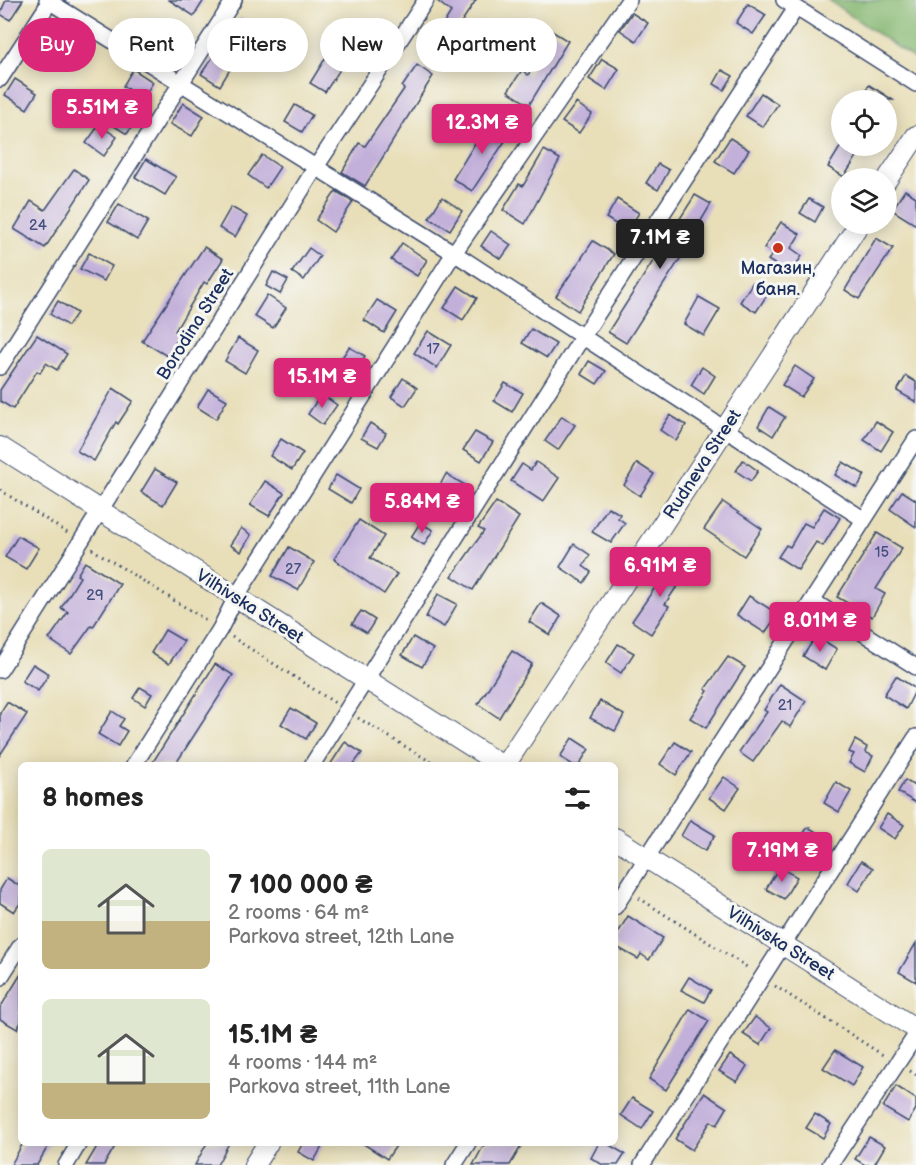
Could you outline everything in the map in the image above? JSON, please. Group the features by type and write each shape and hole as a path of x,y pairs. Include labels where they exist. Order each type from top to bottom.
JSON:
{"street":[{"path":"0,368 234,0"},
{"name":"Borodina Street","path":"0,670 316,167 426,0"},
{"path":"136,762 220,629 236,597 454,253 628,0"},
{"path":"0,79 49,1 454,253 863,519"},
{"path":"314,762 790,4 916,84"},
{"path":"895,168 916,136"},
{"name":"Rudneva Street","path":"508,762 852,234"},
{"path":"618,902 916,439"},
{"name":"Vilhivska Street","path":"0,447 496,762"},
{"path":"813,601 916,667"},
{"path":"642,1165 916,737"},
{"name":"Vilhivska Street","path":"618,840 916,1029"},
{"path":"0,978 18,950"},
{"path":"830,1165 916,1035"},
{"path":"66,1165 77,1146"},
{"path":"254,1165 266,1146"},
{"path":"454,1165 466,1146"}],"green space":[{"path":"828,0 916,0 916,60"}],"building":[{"path":"6,0 23,0 10,20 0,14"},
{"path":"169,0 204,0 194,16"},
{"path":"436,0 476,0 464,18 447,18 451,12"},
{"path":"748,4 766,15 753,34 736,23"},
{"path":"632,13 648,23 636,41 620,30"},
{"path":"557,34 568,41 557,59"},
{"path":"602,59 619,69 606,90 589,79"},
{"path":"207,65 207,72 228,72 220,86 201,74"},
{"path":"416,66 416,72 427,72 433,76 365,186 342,172 359,143 365,146 404,89 402,87"},
{"path":"320,67 320,72 338,72 325,92 310,83"},
{"path":"722,70 733,76 724,90 714,84"},
{"path":"131,72 138,72 153,82 143,99 123,86"},
{"path":"521,72 528,75 530,72 549,72 529,105 508,91"},
{"path":"15,79 37,93 27,109 5,95"},
{"path":"869,85 877,90 866,90"},
{"path":"761,93 778,104 763,127 746,116"},
{"path":"183,103 204,116 192,136 170,124"},
{"path":"576,103 592,114 579,133 562,122"},
{"path":"295,105 312,115 302,132 285,122"},
{"path":"123,112 136,121 127,134 114,126"},
{"path":"490,119 511,132 472,191 453,179"},
{"path":"99,125 117,137 104,156 86,143"},
{"path":"730,138 749,150 734,173 715,161"},
{"path":"544,150 560,159 525,224 503,210 519,184 523,186"},
{"path":"262,155 280,167 266,188 248,175"},
{"path":"835,156 857,156 850,168 828,167"},
{"path":"146,159 176,177 165,195 135,177"},
{"path":"658,164 669,170 658,190 646,183"},
{"path":"74,169 89,180 45,248 14,229 31,201 45,210"},
{"path":"905,190 916,197 916,225 897,213 897,202"},
{"path":"336,191 353,202 333,232 316,220"},
{"path":"695,195 711,204 692,236 694,237 626,343 608,332"},
{"path":"442,197 462,211 450,230 429,218"},
{"path":"617,199 639,213 627,231 606,218"},
{"path":"809,199 823,207 815,222 800,213"},
{"path":"119,204 148,221 137,240 108,222"},
{"path":"231,207 247,216 235,237 219,228"},
{"name":"Магазин, баня.","path":"781,222 800,234 791,248 802,256 790,274 768,260 773,254 764,248"},
{"path":"491,231 511,245 501,259 481,246"},
{"path":"876,238 893,248 859,299 845,290"},
{"path":"593,241 614,254 578,311 556,296"},
{"path":"402,243 427,260 417,276 391,260"},
{"path":"204,247 223,259 207,284 204,282 175,331 180,335 167,356 142,341"},
{"path":"309,248 320,256 304,280 292,272"},
{"path":"89,253 112,266 104,281 80,269"},
{"path":"273,272 288,280 280,294 266,286"},
{"path":"753,282 769,292 756,312 740,302"},
{"path":"458,286 477,298 463,320 444,308"},
{"path":"267,295 286,308 273,328 254,316"},
{"path":"699,297 720,309 704,336 684,324"},
{"path":"377,300 397,312 384,333 364,320"},
{"path":"58,301 77,313 68,326 50,314"},
{"path":"531,329 556,344 547,358 522,343"},
{"path":"428,331 451,345 437,368 414,353"},
{"path":"37,335 67,354 57,370 46,363 40,373 37,371 13,409 0,401 0,390"},
{"path":"238,338 258,350 245,373 225,361"},
{"path":"349,347 365,356 353,375 337,365"},
{"path":"589,361 606,371 597,384 581,374"},
{"path":"795,366 814,379 801,397 782,385"},
{"path":"702,367 715,376 704,394 691,385"},
{"path":"906,376 916,382 916,402 897,391"},
{"path":"403,378 417,388 405,406 391,397"},
{"path":"505,383 523,393 512,412 494,401"},
{"path":"113,388 133,401 118,424 116,422 94,461 77,451"},
{"path":"208,389 227,400 216,419 197,407"},
{"path":"321,394 337,405 323,425 308,414"},
{"path":"769,407 785,417 773,436 758,426"},
{"path":"670,415 686,425 676,441 660,430"},
{"path":"562,416 575,425 558,450 545,441"},
{"path":"876,421 893,432 881,451 864,440"},
{"path":"370,423 386,433 378,447 361,438"},
{"path":"475,432 493,442 481,461 463,450"},
{"path":"281,439 303,453 292,470 270,456"},
{"path":"743,460 758,471 751,481 736,471"},
{"path":"536,462 559,478 543,502 511,481 522,464 531,470"},
{"path":"843,462 865,475 857,488 835,475"},
{"path":"637,463 654,474 640,496 624,485"},
{"path":"155,469 177,482 163,505 141,492"},
{"path":"446,474 465,485 456,502 437,491"},
{"path":"336,475 359,489 351,503 328,489"},
{"path":"265,481 284,493 269,516 250,505"},
{"path":"902,491 916,500 916,527 890,509"},
{"path":"496,502 519,517 473,590 452,576 484,531 478,528"},
{"path":"723,502 762,529 744,556 704,529"},
{"path":"608,507 620,514 618,518 625,523 611,543 592,532"},
{"path":"824,508 840,518 823,546 816,542 798,570 778,557 786,545 790,547 804,523 812,527"},
{"path":"359,520 384,536 370,558 397,574 384,594 334,559"},
{"path":"420,523 433,530 424,545 411,537"},
{"path":"241,528 251,535 241,552 230,545"},
{"path":"877,533 902,548 876,589 885,594 872,617 837,597"},
{"path":"18,536 39,548 26,569 5,557"},
{"path":"574,544 590,555 583,566 591,572 584,583 560,567"},
{"path":"289,547 314,562 298,590 272,576"},
{"path":"674,560 688,570 665,604 669,606 651,634 632,621"},
{"path":"85,562 120,584 93,627 91,626 71,654 49,639 68,612 61,608 80,577 77,575"},
{"path":"438,594 457,604 444,627 426,617"},
{"path":"749,596 778,614 765,633 737,615"},
{"path":"541,603 561,616 550,635 529,622"},
{"path":"361,611 375,620 367,633 352,624"},
{"path":"165,630 184,641 169,664 151,653"},
{"path":"816,636 837,649 825,670 803,656"},
{"path":"413,637 433,649 422,667 402,655"},
{"path":"618,644 634,653 621,673 606,663"},
{"path":"512,651 532,664 499,718 478,704"},
{"path":"728,657 745,667 706,728 690,718 708,691 705,689"},
{"path":"33,664 49,674 38,691 22,681"},
{"path":"215,664 233,675 177,762 153,762"},
{"path":"896,676 916,689 906,709 884,695"},
{"path":"780,684 806,701 790,727 782,721 753,762 739,752 767,712 764,710"},
{"path":"140,687 152,694 145,706 133,698"},
{"path":"600,701 624,715 615,731 590,718"},
{"path":"7,702 27,714 0,755 0,713"},
{"path":"291,708 316,723 306,739 281,724"},
{"path":"112,711 124,719 119,726 127,731 118,746 98,734"},
{"path":"572,738 589,749 581,762 568,762 560,757"},
{"path":"855,740 867,747 865,752 873,756 865,772 849,763 854,754 849,752"},
{"path":"345,742 362,753 355,762 332,762"},
{"path":"675,742 691,752 676,775 660,764"},
{"path":"724,777 740,788 726,809 709,798"},
{"path":"905,780 916,787 916,803 898,792"},
{"path":"836,782 851,791 839,812 824,803"},
{"path":"887,814 904,825 895,839 878,828"},
{"path":"690,820 715,835 705,851 681,836"},
{"path":"808,827 826,838 812,859 794,847"},
{"path":"861,861 873,868 859,891 848,883"},
{"path":"779,867 797,877 784,899 766,889"},
{"path":"7,878 18,885 18,906 14,912 0,903 0,890"},
{"path":"628,916 663,938 649,960 641,954 638,959 618,948 618,933"},
{"path":"916,943 916,982 899,972"},
{"path":"689,977 711,990 704,1002 681,990"},
{"path":"18,979 17,1029 0,1019 0,1008"},
{"path":"690,1009 709,1021 666,1090 649,1079"},
{"path":"755,1017 771,1028 760,1045 743,1034"},
{"path":"835,1050 863,1067 852,1086 823,1068"},
{"path":"730,1055 747,1066 737,1082 719,1071"},
{"path":"896,1086 916,1099 916,1109 908,1122 883,1107"},
{"path":"704,1093 727,1108 717,1125 711,1121 692,1150 675,1139"},
{"path":"632,1098 653,1111 642,1129 621,1115"},
{"path":"815,1114 831,1124 823,1138 806,1128"},
{"path":"869,1137 885,1146 874,1165 865,1165 855,1159"},
{"path":"21,1146 48,1146 37,1165 11,1165"},
{"path":"97,1146 115,1146 104,1165 86,1165"},
{"path":"205,1146 227,1146 217,1165 195,1165"},
{"path":"301,1146 322,1146 314,1161 298,1152"},
{"path":"367,1146 396,1146 387,1159"},
{"path":"483,1146 521,1146 510,1165 473,1165"},
{"path":"597,1146 611,1146 625,1154 618,1165 603,1165 591,1158"}],"place":[{"name":"Магазин, баня.","path":"778,248"}]}
